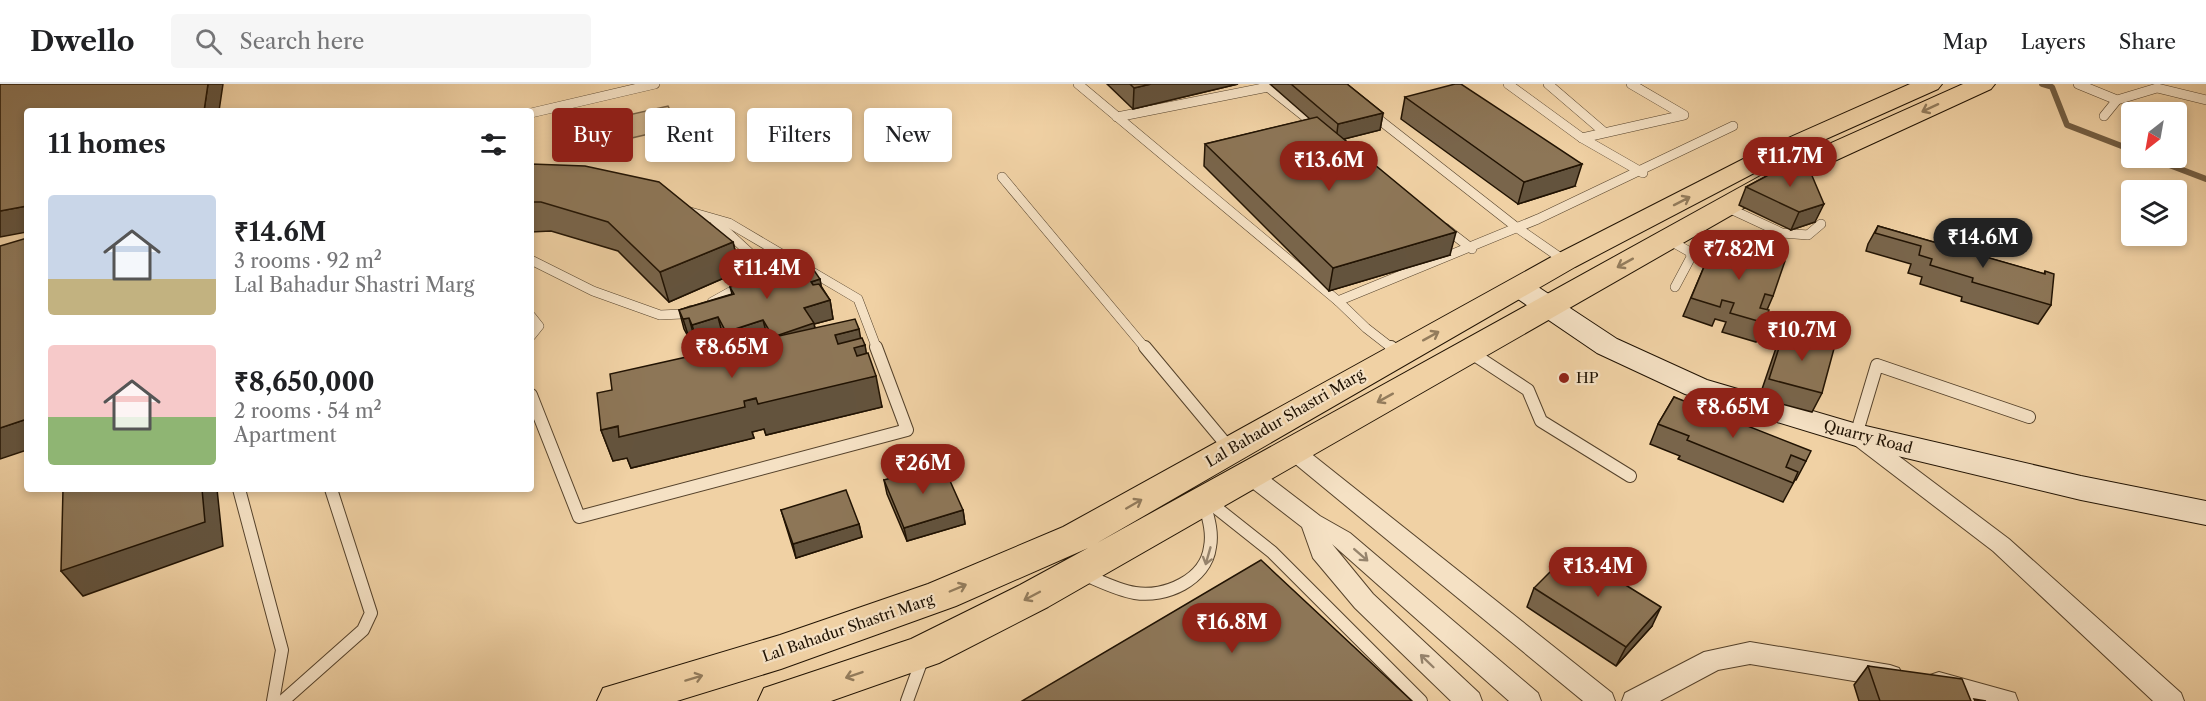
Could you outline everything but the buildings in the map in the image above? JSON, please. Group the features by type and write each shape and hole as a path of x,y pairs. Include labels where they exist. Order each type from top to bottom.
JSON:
{"main road":[{"name":"Lal Bahadur Shastri Marg","path":"779,701 925,651 1076,571 1204,498 1239,461 1291,450 1469,352 1532,297 1565,261 1770,155 1930,84"},
{"name":"Lal Bahadur Shastri Marg","path":"618,701 782,652 942,595 1076,537 1239,461 1399,353 1667,239 1782,175 1983,84"},
{"name":"Quarry Road","path":"1532,297 1607,346 1696,387 1856,435 2081,488 2206,513"}],"street":[{"path":"1856,435 2001,546 2171,701"},
{"path":"1291,450 1602,701"},
{"path":"1239,461 1312,522 1342,539 1528,701"},
{"path":"1312,522 1322,551 1365,601 1469,701"},
{"path":"1635,701 1713,660 1750,653 1945,684 2005,701"}],"lane":[{"path":"534,112 655,84"},
{"path":"1078,84 1338,301 1366,328 1399,353"},
{"path":"1508,84 1582,138 1643,172"},
{"path":"1548,84 1604,132"},
{"path":"1582,138 1684,115 1631,84"},
{"path":"2078,84 2116,100"},
{"path":"1117,117 1266,86 1324,131"},
{"path":"2104,116 2116,100 2157,88 2206,100"},
{"path":"1361,105 1516,227 1565,261"},
{"path":"1338,301 1472,249 1516,227 1643,172 1733,126"},
{"path":"1002,177 1239,461"},
{"path":"1726,207 1782,233 1808,235 1821,224"},
{"path":"534,403 579,517 907,430 858,299 729,223 680,209"},
{"path":"534,262 593,291 660,315 682,314 721,298 755,278 764,266 713,219"},
{"path":"1435,220 1472,249"},
{"path":"1667,239 1690,252 1691,257 1675,286"},
{"path":"534,319 539,326 534,332"},
{"path":"1469,352 1528,390 1541,421 1630,476"},
{"path":"1856,435 1877,365 2030,417"},
{"path":"240,492 282,650 273,701"},
{"path":"283,701 363,630 371,613 332,492"},
{"path":"1076,571 1125,591 1148,596 1164,593 1195,576 1204,567 1211,541 1204,498"},
{"path":"1204,498 1272,552 1421,701"},
{"path":"907,701 925,651"}],"shaded area":[{"path":"645,111 645,135 633,138 633,114"}],"waterway":[{"path":"2042,84 2052,87 2067,125 2121,146"},
{"path":"2177,168 2206,179"}],"place":[{"name":"HP","path":"1564,378"}]}
